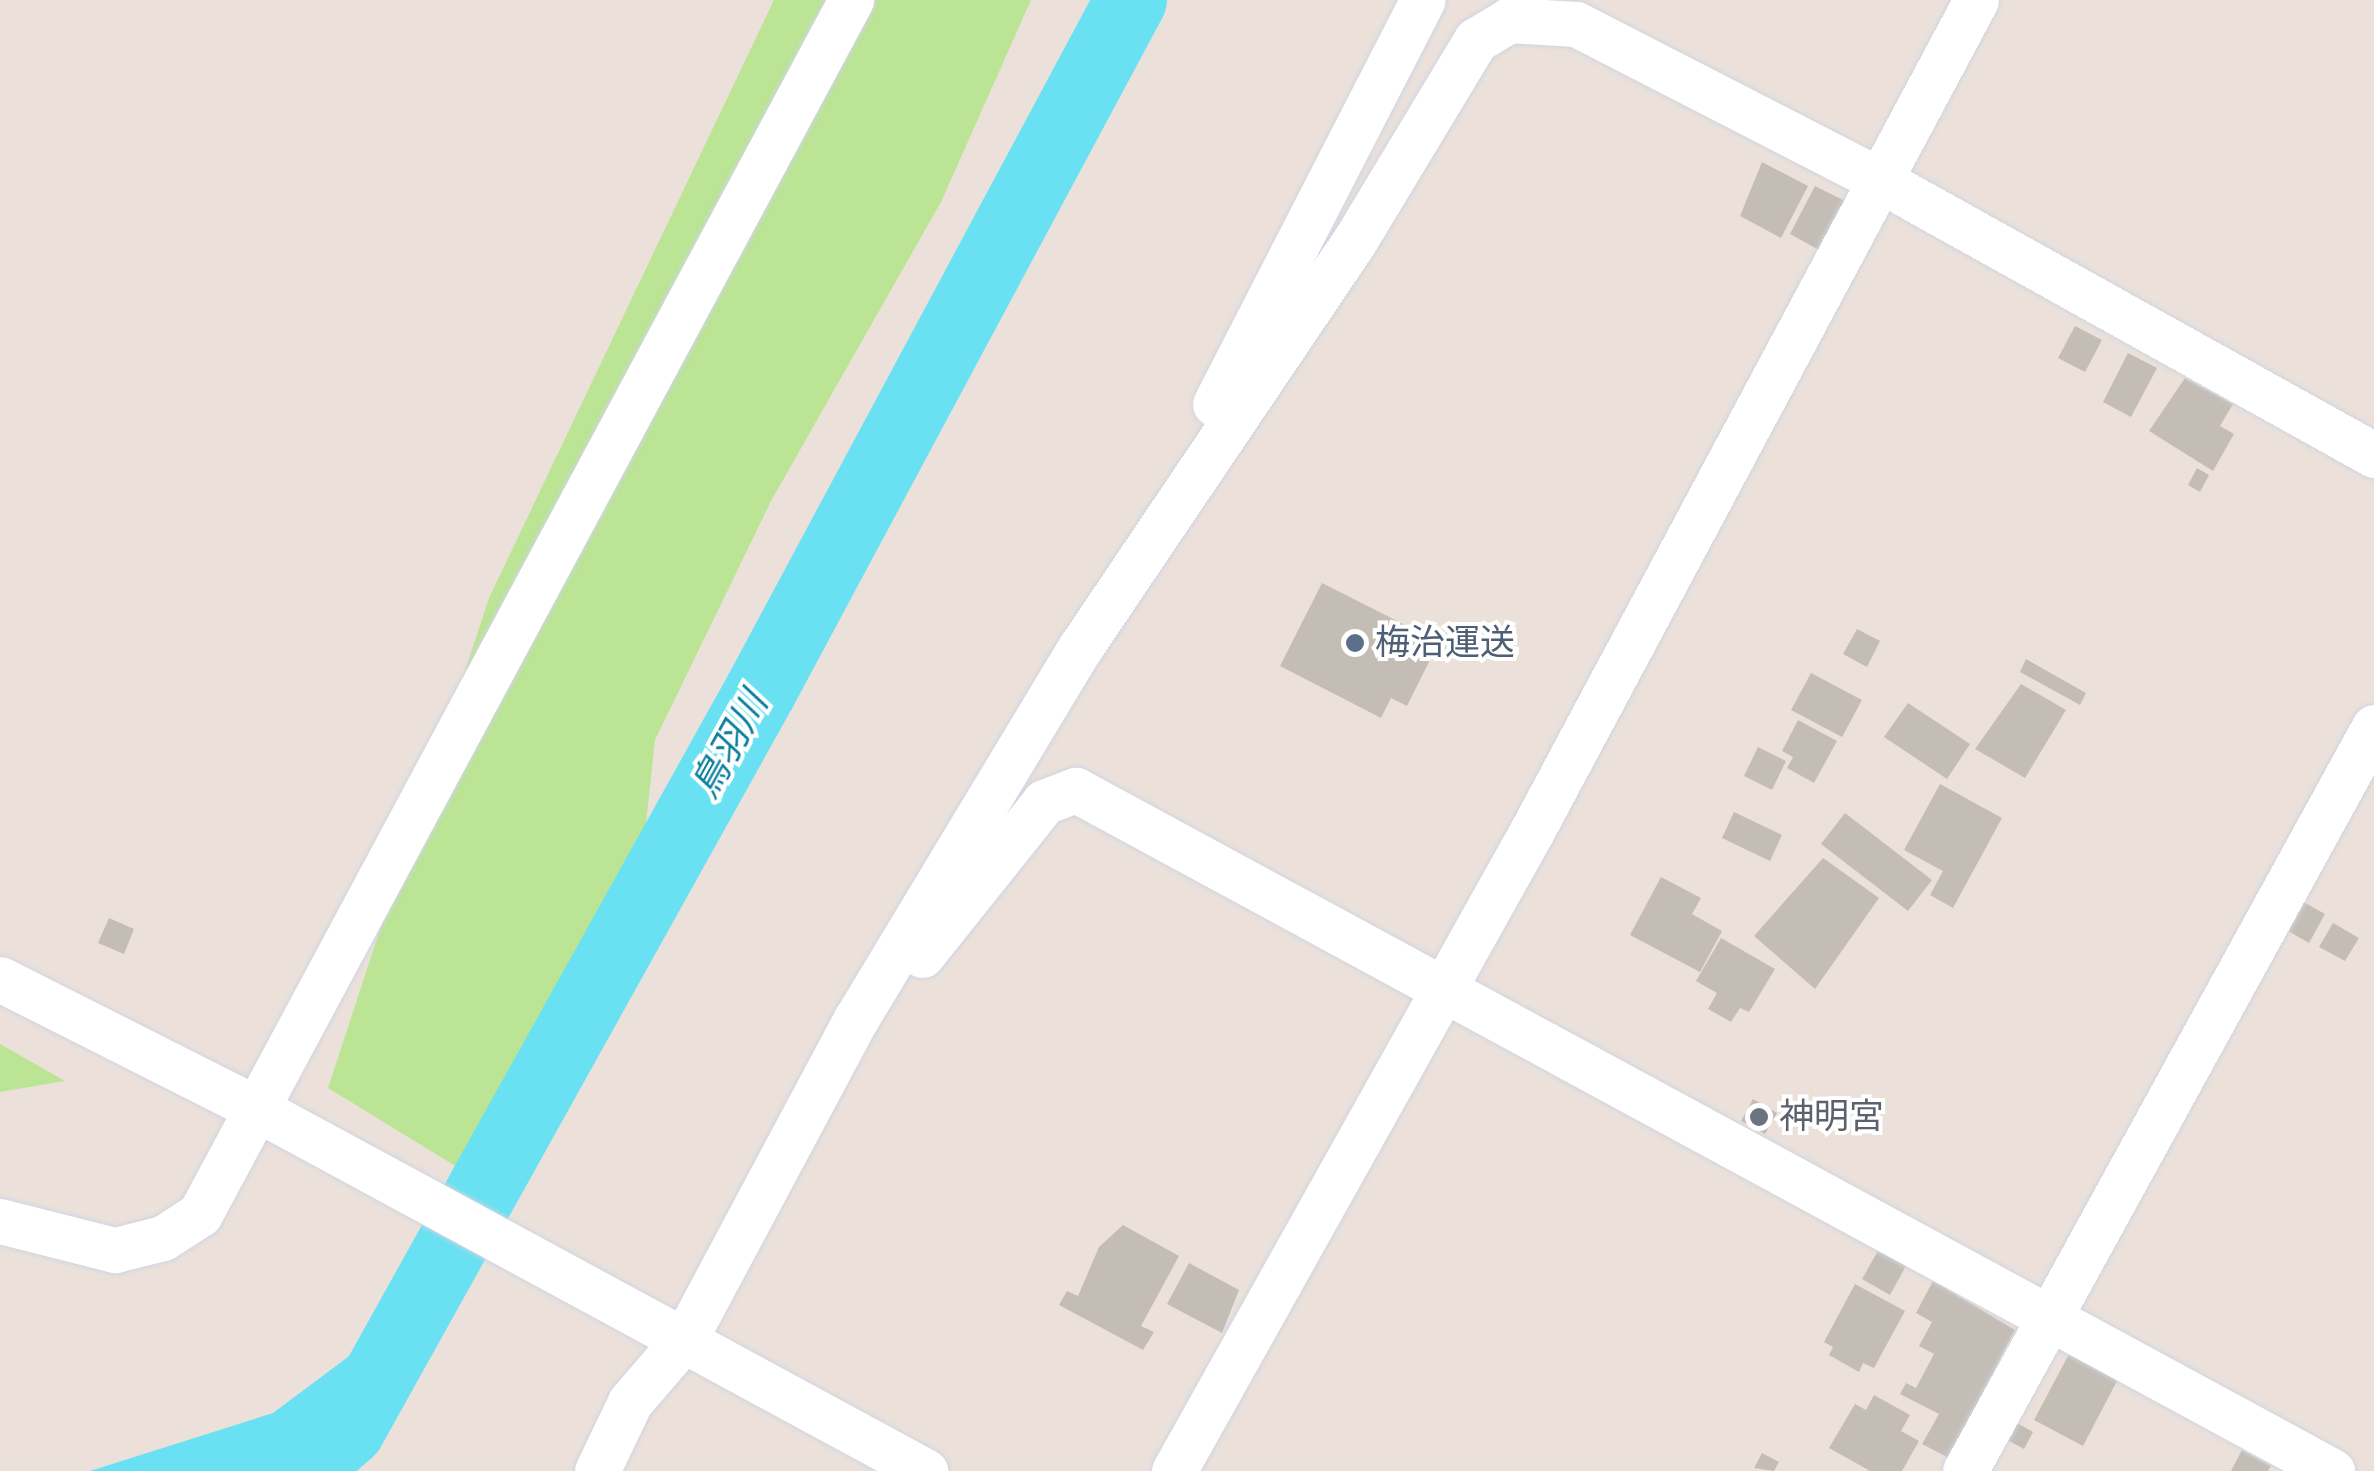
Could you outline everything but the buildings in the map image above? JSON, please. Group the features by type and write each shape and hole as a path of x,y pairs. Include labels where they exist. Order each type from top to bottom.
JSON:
{"street":[{"path":"0,1221 115,1250 163,1238 200,1214 272,1120 851,0"},
{"path":"1120,588 1423,0"},
{"path":"1174,1471 1443,992 1976,0"},
{"path":"596,1471 671,1330 1120,588 1354,242 1476,40 1508,20 1576,24 1878,179 2374,456"},
{"path":"1965,1471 2374,727"},
{"path":"856,1019 918,961 1044,802 1076,790 2332,1471"},
{"path":"0,979 671,1330 926,1471"}],"green space":[{"path":"774,0 1031,0 941,202 771,501 655,740 645,833 470,1175 328,1088 489,598"},
{"path":"0,1044 65,1081 0,1092"}],"water":[{"path":"416,1279 347,1471 90,1471 273,1413 364,1345"}],"waterway":[{"name":"鳥羽川","path":"302,1471 349,1430 760,692 1131,0"}],"place":[{"name":"梅治運送","path":"1355,643"},
{"name":"神明宮","path":"1759,1117"}]}
